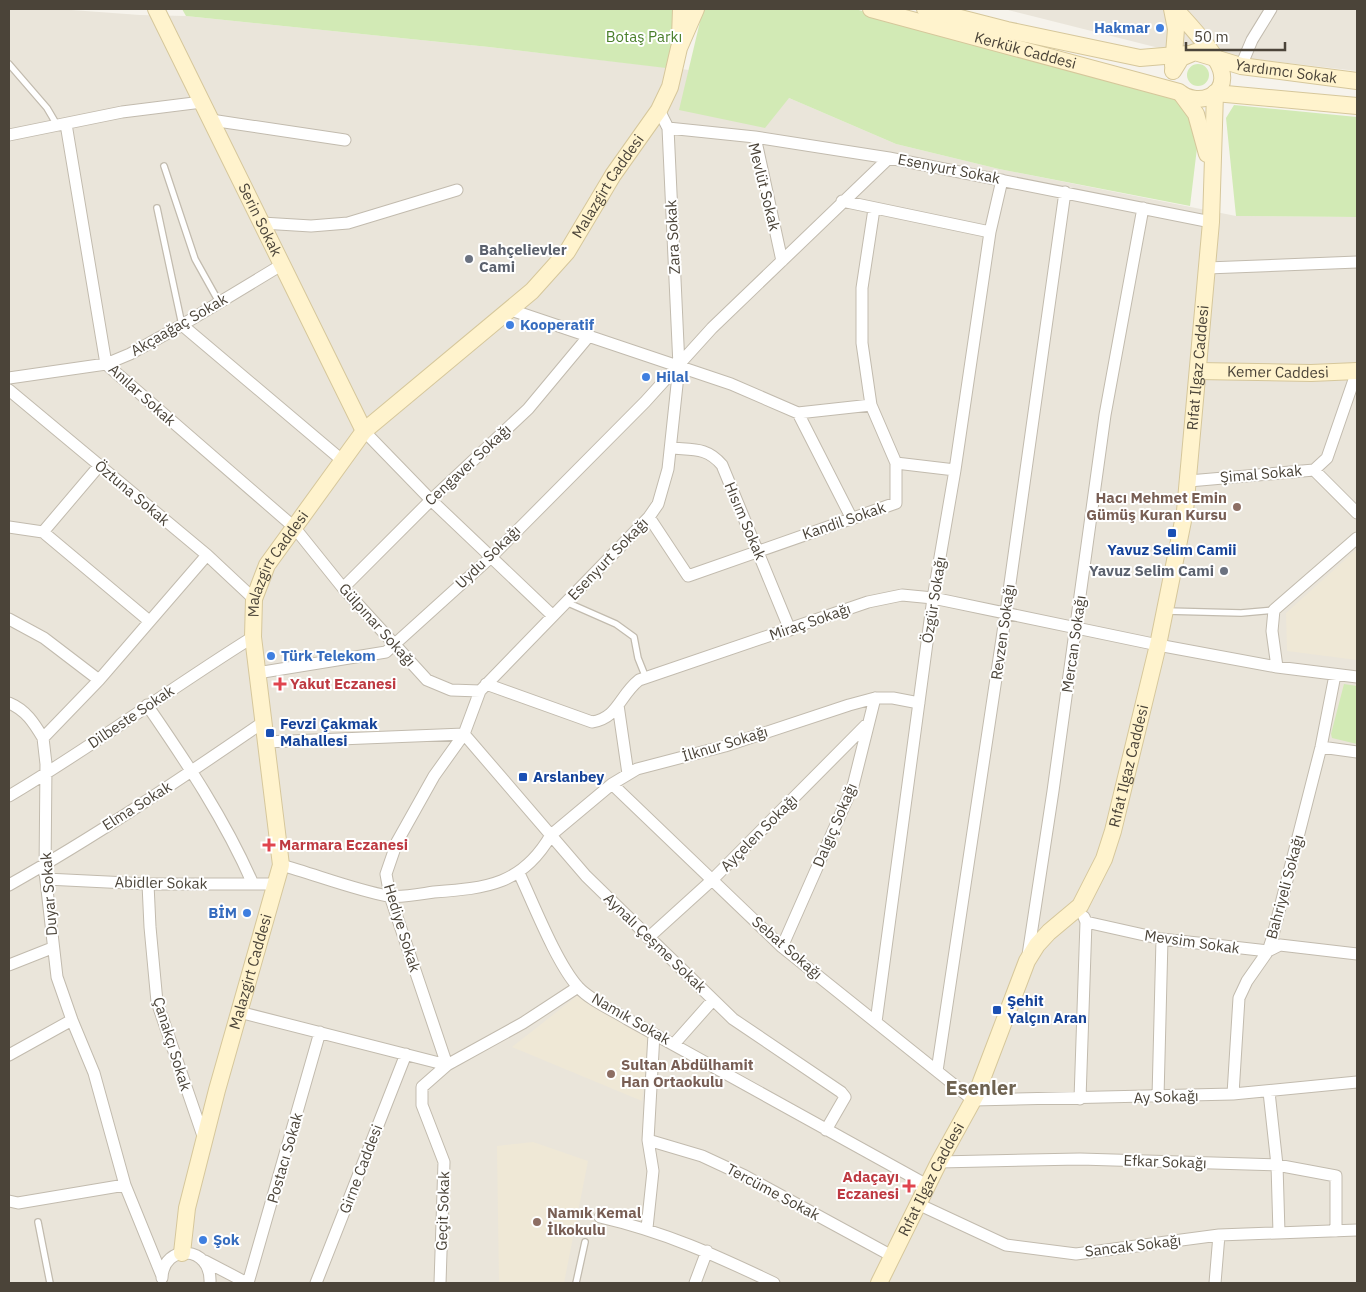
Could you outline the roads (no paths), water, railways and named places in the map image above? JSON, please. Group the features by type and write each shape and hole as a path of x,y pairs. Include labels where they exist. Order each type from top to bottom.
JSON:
{"street":[{"name":"Serin Sokak","path":"156,9 364,431"},
{"path":"679,48 681,9"},
{"name":"Malazgirt Caddesi","path":"182,1253 188,1208 204,1141 281,865 262,723 253,637 254,599 267,565 364,431 511,310 549,274 567,252 613,175 660,110 670,88 679,48 696,9"},
{"name":"Kerkük Caddesi","path":"871,9 1179,92"},
{"name":"Kerkük Caddesi","path":"925,9 1007,30 1122,55 1178,60"},
{"name":"Rıfat Ilgaz Caddesi","path":"1174,9 1178,60 1175,86 1192,107 1201,125 1214,191"},
{"name":"Rıfat Ilgaz Caddesi","path":"882,1282 892,1256 927,1185 973,1100 1027,961 1048,932 1080,906 1104,859 1113,831 1166,611 1180,541 1189,481 1212,222 1216,93 1221,84 1222,74 1216,60 1192,27 1174,9"},
{"path":"1241,66 1252,40 1271,9"},
{"path":"1178,60 1203,52 1216,60"},
{"name":"Yardımcı Sokak","path":"1216,60 1241,66 1357,81"},
{"path":"1179,92 1184,97 1197,101 1216,93"},
{"name":"Yardımcı Sokak","path":"1216,93 1357,106"},
{"path":"9,135 122,112 202,102"},
{"name":"Zara Sokak","path":"660,110 668,128 679,366"},
{"path":"211,120 345,140"},
{"name":"Anılar Sokak","path":"61,125 106,364 294,527"},
{"name":"Mevlüt Sokak","path":"668,128 755,138 782,261"},
{"path":"755,138 889,158"},
{"name":"Esenyurt Sokak","path":"679,366 712,328 842,201 889,158 1212,222"},
{"name":"Özgür Sokağı","path":"876,1022 933,598 955,470 990,232 1002,180"},
{"path":"262,223 311,226 348,223 457,190"},
{"name":"Revzen Sokağı","path":"936,1071 1006,612 1065,192"},
{"path":"842,201 990,232"},
{"name":"Mercan Sokağı","path":"1027,961 1076,629 1105,415 1143,208"},
{"name":"Kandil Sokak","path":"650,517 688,576 896,503 896,463 871,405 865,370 862,313 866,260 874,209"},
{"path":"1207,268 1357,262"},
{"name":"Akçaağaç Sokak","path":"9,378 106,364 130,354 182,325 283,264"},
{"path":"511,310 731,384 798,413 871,405"},
{"path":"182,325 343,461"},
{"name":"Cengaver Sokağı","path":"343,588 431,500 533,404 588,337"},
{"name":"Esenyurt Sokağı","path":"483,688 552,615 650,517 664,486 679,366"},
{"name":"Uydu Sokağı","path":"257,672 386,652 490,558 679,366"},
{"name":"Kemer Caddesi","path":"1198,371 1311,373 1357,371"},
{"name":"Şimal Sokak","path":"1189,481 1314,470 1327,458 1357,371"},
{"name":"Öztuna Sokak","path":"9,390 207,556 254,599"},
{"path":"798,413 852,518"},
{"path":"364,431 490,558 552,615"},
{"name":"Hısım Sokak","path":"670,448 705,451 714,455 722,465 790,630"},
{"path":"896,463 955,470"},
{"path":"42,532 99,466"},
{"path":"1314,470 1357,513"},
{"name":"Gülpınar Sokağı","path":"294,527 343,588 427,680 451,690 483,688"},
{"path":"9,528 42,532 148,620"},
{"path":"1277,667 1272,623 1274,610 1357,538"},
{"path":"9,703 18,707 32,720 43,738 99,680 148,620 207,556"},
{"name":"Miraç Sokağı","path":"483,688 592,722 608,718 632,686 646,678 886,598 902,595 933,598 1006,612 1076,629 1277,667 1357,677"},
{"path":"9,619 44,638 99,680"},
{"name":"Dilbeste Sokak","path":"9,796 46,774 147,705 253,637"},
{"name":"Bahriyeli Sokağı","path":"1233,1094 1239,998 1247,981 1268,951 1321,747 1335,674"},
{"name":"Hediye Sokak","path":"447,1065 390,896 386,874 396,842 434,776 464,734 483,688"},
{"name":"İlknur Sokağı","path":"519,873 541,850 550,835 612,784 637,769 725,746 849,704 875,698 893,698 918,703"},
{"name":"Dalgıç Sokağı","path":"782,947 853,786 866,725 875,698"},
{"path":"618,704 628,774"},
{"path":"147,705 192,771 235,843 253,884"},
{"name":"Elma Sokak","path":"9,885 192,771 262,723"},
{"name":"Ayçelen Sokağı","path":"648,938 712,880 866,725"},
{"path":"265,742 464,734"},
{"name":"Aynalı Çeşme Sokak","path":"464,734 586,876 733,1019 841,1092 845,1097 826,1130"},
{"name":"Duyar Sokak","path":"43,738 46,774 45,864 52,948 57,977 94,1073 125,1185 162,1279"},
{"path":"1321,747 1357,752"},
{"name":"Sebat Sokağı","path":"612,784 782,947 973,1100"},
{"path":"281,865 390,896 478,889 500,883 519,873"},
{"name":"Namık Sokak","path":"519,873 560,959 578,987 598,1002 654,1034 927,1185"},
{"name":"Abidler Sokak","path":"46,878 148,884 276,884"},
{"name":"Çanakçı Sokak","path":"148,884 157,1002 204,1141"},
{"path":"1080,906 1086,922 1080,1099"},
{"name":"Mevsim Sokak","path":"1086,922 1162,939 1268,951 1280,945 1357,954"},
{"path":"1158,1097 1162,939"},
{"path":"9,965 52,948"},
{"name":"Geçit Sokak","path":"440,1283 444,1162 420,1096 422,1086 447,1065 523,1023 578,987"},
{"path":"674,1044 713,1000"},
{"path":"240,1012 447,1065"},
{"path":"9,1056 72,1020"},
{"name":"Postacı Sokak","path":"248,1283 320,1032"},
{"path":"648,1228 653,1171 648,1140 654,1034"},
{"name":"Girne Caddesi","path":"316,1283 406,1054"},
{"name":"Ay Sokağı","path":"973,1100 1233,1094 1357,1082"},
{"path":"1269,1092 1277,1165 1279,1233"},
{"name":"Tercüme Sokak","path":"648,1140 702,1156 745,1176 892,1256"},
{"name":"Efkar Sokağı","path":"939,1162 1080,1159 1277,1165 1336,1176 1336,1231"},
{"path":"9,1201 18,1203 125,1185"},
{"name":"Sancak Sokağı","path":"918,1204 1006,1245 1076,1254 1219,1235 1357,1230"},
{"path":"600,1217 648,1228 707,1251 774,1283"},
{"path":"1215,1283 1219,1235"},
{"path":"695,1283 707,1251"},
{"path":"162,1279 168,1261 182,1253 198,1256 204,1261 248,1283"},
{"path":"204,1261 208,1268 210,1283"}],"lane":[{"path":"10,68 61,125"},
{"path":"164,166 196,259 220,302"},
{"path":"157,208 182,325"},
{"path":"566,602 616,624 634,637 638,658 646,678"},
{"path":"1166,611 1217,613 1274,610"},
{"path":"38,1222 50,1283"},
{"path":"576,1283 585,1242"}],"place":[{"name":"Hakmar","path":"1160,28"},
{"name":"Bahçelievler Cami","path":"469,259"},
{"name":"Kooperatif","path":"510,325"},
{"name":"Hilal","path":"646,377"},
{"name":"Hacı Mehmet Emin Gümüş Kuran Kursu","path":"1237,507"},
{"name":"Yavuz Selim Camii","path":"1172,533"},
{"name":"Yavuz Selim Cami","path":"1224,571"},
{"name":"Türk Telekom","path":"271,656"},
{"name":"Yakut Eczanesi","path":"280,684"},
{"name":"Fevzi Çakmak Mahallesi","path":"270,733"},
{"name":"Arslanbey","path":"523,777"},
{"name":"Marmara Eczanesi","path":"269,845"},
{"name":"BİM","path":"247,913"},
{"name":"Şehit Yalçın Aran","path":"997,1010"},
{"name":"Sultan Abdülhamit Han Ortaokulu","path":"611,1074"},
{"name":"Adaçayı Eczanesi","path":"909,1186"},
{"name":"Namık Kemal İlkokulu","path":"537,1222"},
{"name":"Şok","path":"203,1240"}],"district":[{"name":"Esenler","path":"981,1088"}],"park label":[{"name":"Botaş Parkı","path":"644,37"}]}
